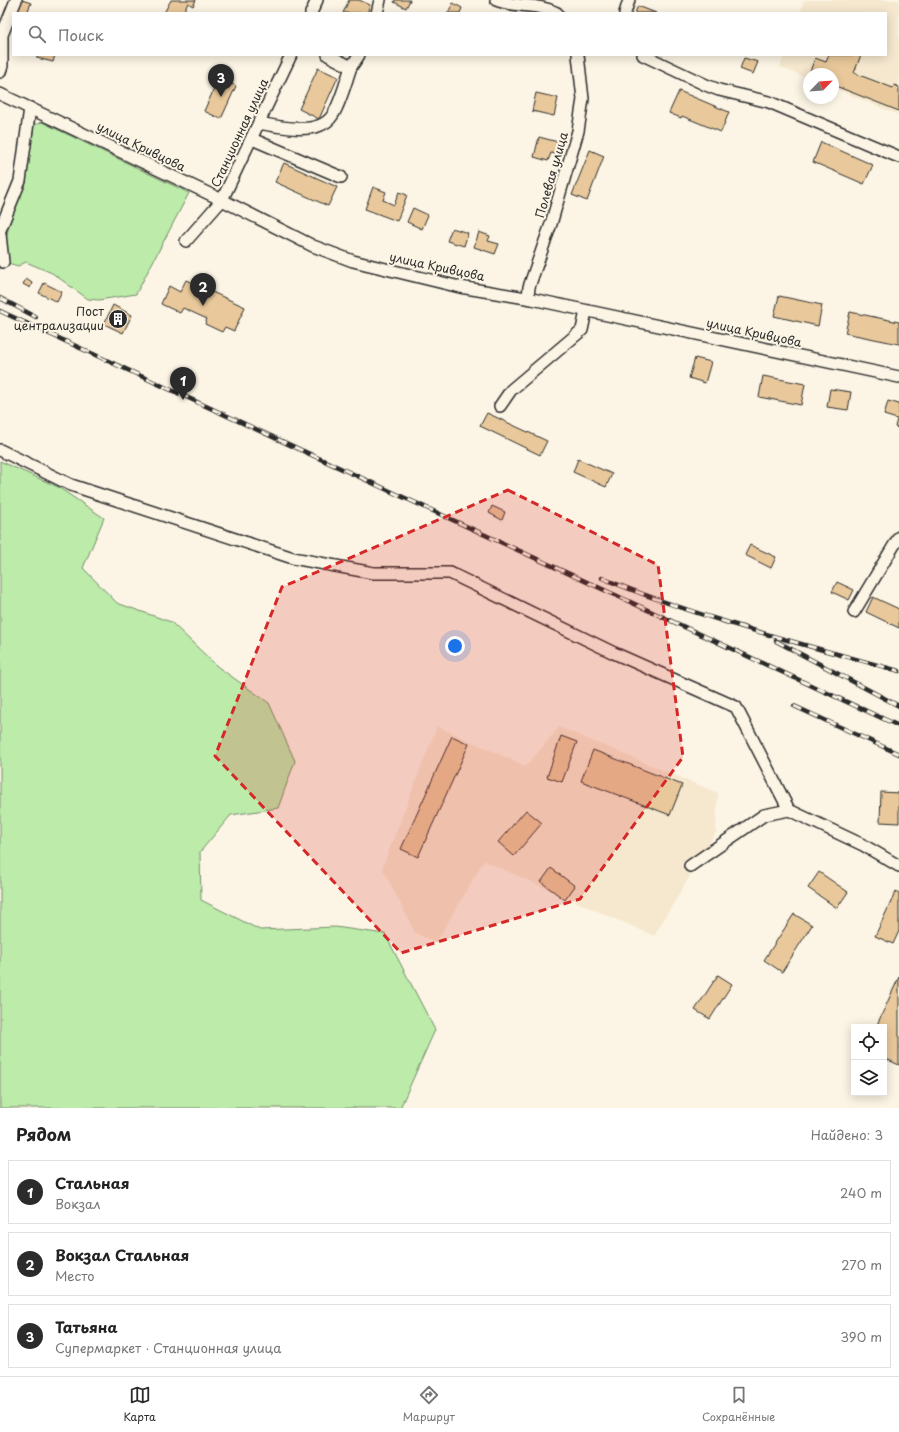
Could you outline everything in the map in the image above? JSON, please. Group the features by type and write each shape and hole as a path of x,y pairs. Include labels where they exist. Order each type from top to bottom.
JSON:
{"street":[{"path":"0,72 2,66 2,35 16,0"},
{"path":"311,12 317,0"},
{"path":"377,12 380,0"},
{"path":"496,0 515,5 544,8 554,12"},
{"path":"625,12 629,0"},
{"name":"Станционная улица","path":"186,241 222,200 291,56"},
{"path":"330,56 351,68"},
{"path":"259,123 290,129 318,128 332,117 351,68 358,56"},
{"name":"Полевая улица","path":"528,298 529,287 551,224 578,131 583,91 578,56"},
{"path":"645,56 706,85 770,102 899,157"},
{"name":"улица Кривцова","path":"0,94 222,200 318,248 353,261 460,287 528,298 899,377"},
{"path":"0,230 20,181 30,108"},
{"path":"252,139 341,177"},
{"path":"0,234 3,262"},
{"path":"500,406 511,390 582,330 586,311"},
{"path":"0,450 71,485 293,558 373,573 450,572 614,653 736,707 789,810"},
{"path":"854,612 899,537"},
{"path":"690,866 764,815 789,810 863,845 899,866"}],"highlighted area":[{"path":"508,490 658,565 683,757 580,899 401,953 215,756 282,587"}],"shaded area":[{"path":"804,0 899,0 899,115 839,90 839,68 803,68 803,77 780,67 784,56 887,56 887,12 800,12"},
{"path":"437,726 526,766 559,727 718,793 716,832 654,936 484,861 436,943 415,933 382,868"}],"green space":[{"path":"42,122 189,193 136,294 99,300 88,299 52,273 26,262 18,266 8,263 5,245 13,205 25,178 34,125"},
{"path":"0,461 58,487 104,518 83,568 117,603 171,622 218,667 269,703 295,761 278,808 231,815 200,852 201,900 260,930 335,927 385,934 435,1030 400,1108 0,1108"}],"building":[{"path":"22,0 31,3 27,12 17,11"},
{"path":"171,0 196,0 193,6 188,3 184,12 165,12"},
{"path":"349,0 359,0 370,5 367,12 343,12"},
{"path":"395,0 410,0 406,8 394,2"},
{"path":"453,3 462,8 460,12 448,12"},
{"path":"638,6 653,12 635,12"},
{"path":"37,56 55,56 53,62 37,58"},
{"path":"829,56 861,56 854,73 893,88 894,85 899,87 899,111 839,87 839,68 811,68 815,58 826,62"},
{"path":"744,58 758,62 753,74 740,69"},
{"path":"318,68 338,77 319,119 299,109"},
{"path":"219,78 236,86 221,119 204,111"},
{"path":"679,91 729,112 721,132 682,116 681,118 669,113"},
{"path":"536,93 558,98 554,116 532,111"},
{"path":"539,137 562,143 559,155 551,153 548,161 534,157"},
{"path":"821,142 873,165 864,184 813,162"},
{"path":"590,150 604,156 587,201 572,195"},
{"path":"284,163 337,187 328,206 275,182"},
{"path":"373,187 386,192 383,200 394,205 399,192 407,195 397,221 365,209"},
{"path":"413,208 428,215 422,229 407,222"},
{"path":"452,228 468,233 464,246 447,241"},
{"path":"479,232 490,236 488,241 499,244 495,254 474,247"},
{"path":"26,279 32,283 30,288 23,284"},
{"path":"186,280 245,307 234,331 225,327 222,332 205,324 207,319 183,308 180,313 161,304 169,286 180,292"},
{"path":"44,283 62,292 57,302 39,293"},
{"path":"779,296 822,305 818,326 774,316"},
{"name":"Пост централизации","path":"113,305 132,315 123,333 104,324"},
{"path":"850,312 899,322 899,344 845,333"},
{"path":"695,358 711,362 705,383 689,378"},
{"path":"763,376 805,384 801,405 759,397"},
{"path":"830,389 851,392 848,410 827,407"},
{"path":"888,401 899,404 899,428 895,427 897,419 884,415"},
{"path":"487,413 547,441 540,455 480,426"},
{"path":"578,459 612,474 606,487 573,472"},
{"path":"492,506 505,512 502,520 489,513"},
{"path":"750,545 776,557 771,568 745,555"},
{"path":"837,582 854,590 849,600 832,592"},
{"path":"873,597 899,609 899,628 866,612"},
{"path":"452,736 469,744 418,857 401,849"},
{"path":"561,736 577,742 562,782 547,777"},
{"path":"593,750 682,785 670,815 581,781"},
{"path":"881,792 899,793 899,823 880,822"},
{"path":"526,810 542,823 514,856 498,842"},
{"path":"551,868 575,886 565,900 541,882"},
{"path":"819,872 848,892 837,908 808,888"},
{"path":"896,891 899,893 899,931 893,944 875,936"},
{"path":"794,914 812,925 782,972 764,960"},
{"path":"718,975 732,984 710,1019 695,1010"},
{"path":"899,977 899,1065 887,1059 887,1024 877,1024"}],"railway":[{"path":"0,298 36,317"},
{"path":"0,311 899,726"},
{"path":"602,578 712,618 899,671"},
{"path":"776,641 899,706"},
{"path":"794,706 899,754"}],"place":[{"name":"Татьяна","path":"221,97"},
{"name":"Вокзал Стальная","path":"203,306"},
{"name":"Пост централизации","path":"118,319"},
{"name":"Стальная","path":"183,400"}]}
